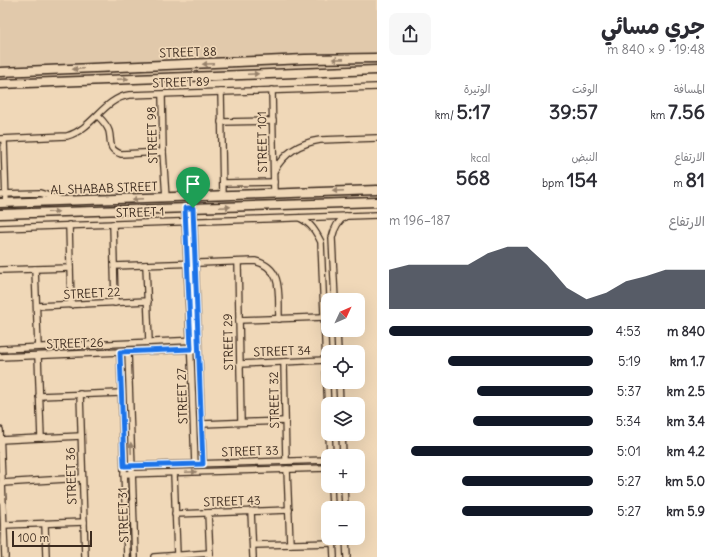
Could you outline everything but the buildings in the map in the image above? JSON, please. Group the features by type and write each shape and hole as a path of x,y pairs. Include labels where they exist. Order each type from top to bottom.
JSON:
{"street":[{"name":"STREET 88","path":"0,72 305,59 377,58"},
{"path":"107,68 108,80"},
{"name":"STREET 88","path":"0,84 377,70"},
{"name":"STREET 89","path":"2,139 67,136 80,131 98,116 110,103 123,96 377,87"},
{"name":"STREET 101","path":"272,90 274,193"},
{"path":"221,92 223,196"},
{"name":"STREET 98","path":"162,95 163,152 166,198"},
{"path":"98,116 109,131 110,146 117,153 163,152"},
{"path":"221,122 273,121"},
{"path":"274,171 288,153 311,141 377,138"},
{"path":"2,139 3,203"},
{"path":"223,184 274,182"},
{"name":"AL SHABAB STREET","path":"3,203 377,190"},
{"path":"309,192 309,204"},
{"path":"3,194 40,193 64,201"},
{"name":"AL SHABAB STREET","path":"0,214 377,202"},
{"path":"24,203 25,213"},
{"name":"STREET 27","path":"189,208 194,221 203,464"},
{"name":"STREET 27","path":"189,208 186,222 195,464"},
{"path":"335,293 332,238 337,224 346,216"},
{"name":"STREET 1","path":"0,228 376,216"},
{"path":"300,218 312,226 321,242 323,293"},
{"path":"114,224 115,303"},
{"path":"69,225 71,305"},
{"path":"114,266 255,261 262,263 269,266 277,279 278,319"},
{"name":"STREET 29","path":"238,262 241,422"},
{"path":"146,265 149,342"},
{"path":"0,270 70,268"},
{"path":"35,269 38,347"},
{"name":"STREET 22","path":"37,306 148,301"},
{"path":"239,320 321,317"},
{"name":"STREET 26","path":"0,349 198,340"},
{"name":"STREET 26","path":"0,357 199,349"},
{"name":"STREET 31","path":"120,352 127,557"},
{"name":"STREET 31","path":"128,352 135,557"},
{"path":"38,356 41,438"},
{"name":"STREET 34","path":"240,364 321,360"},
{"name":"STREET 32","path":"284,362 286,461"},
{"path":"39,396 121,393"},
{"name":"STREET 36","path":"80,394 85,557"},
{"path":"202,424 286,421"},
{"path":"0,430 5,557"},
{"path":"0,440 81,436"},
{"name":"STREET 33","path":"124,466 321,460"},
{"name":"STREET 33","path":"124,474 321,468"},
{"path":"287,469 290,544"},
{"path":"174,473 176,555"},
{"path":"2,483 82,478"},
{"name":"STREET 43","path":"175,514 289,510"},
{"path":"251,511 254,557"},
{"path":"154,557 176,555 210,555 208,513"},
{"path":"4,525 84,522"},
{"path":"45,524 46,557"},
{"path":"253,545 321,541"},
{"path":"334,545 334,557"},
{"path":"346,545 347,557"}],"shaded area":[{"path":"0,0 377,0 377,64 0,78"}],"route":[{"path":"185,208 193,208 203,464 124,466 120,352 191,349 185,208"}]}
